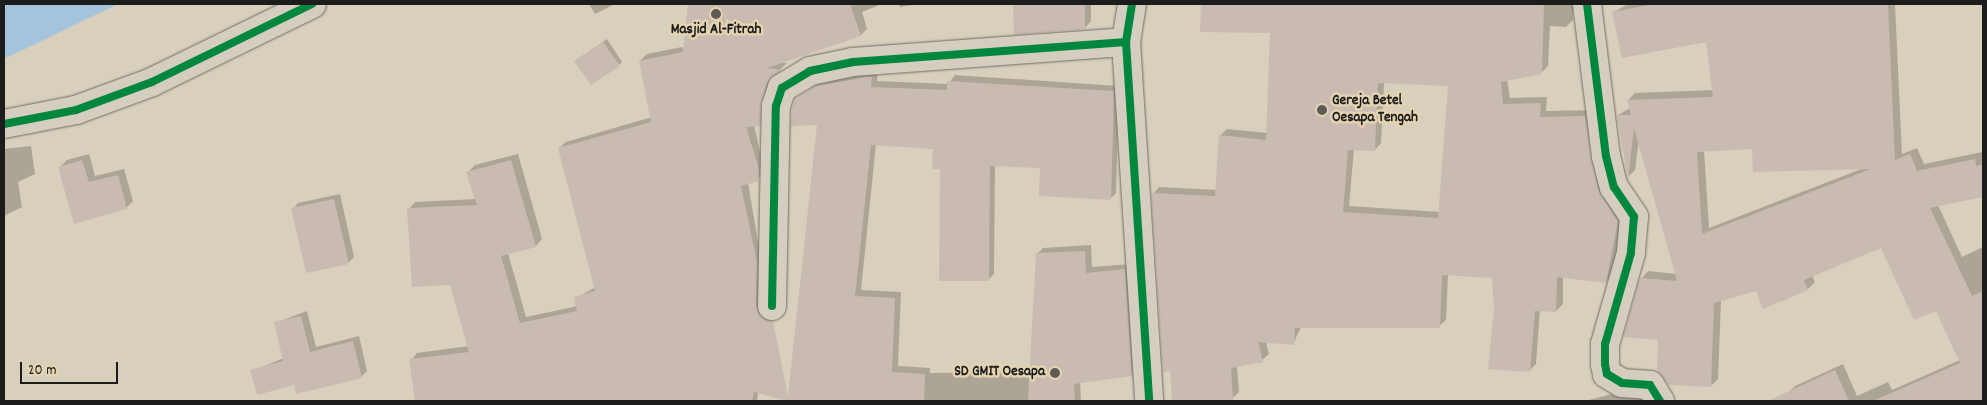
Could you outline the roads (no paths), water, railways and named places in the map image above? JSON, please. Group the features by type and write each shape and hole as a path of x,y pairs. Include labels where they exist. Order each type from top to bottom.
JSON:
{"street":[{"path":"4,124 76,110 152,82 312,4"},
{"path":"1132,4 1126,42 1149,401"},
{"path":"1587,4 1606,156 1614,187 1634,217 1631,253 1605,344 1605,364 1607,374 1622,383 1650,385 1660,401"},
{"path":"772,306 776,106 782,88 810,71 854,62 1126,42"}],"water":[{"path":"4,4 118,4 4,59"}],"place":[{"name":"Masjid Al-Fitrah","path":"716,14"},
{"name":"Gereja Betel Oesapa Tengah","path":"1322,110"},
{"name":"SD GMIT Oesapa","path":"1055,373"}]}
